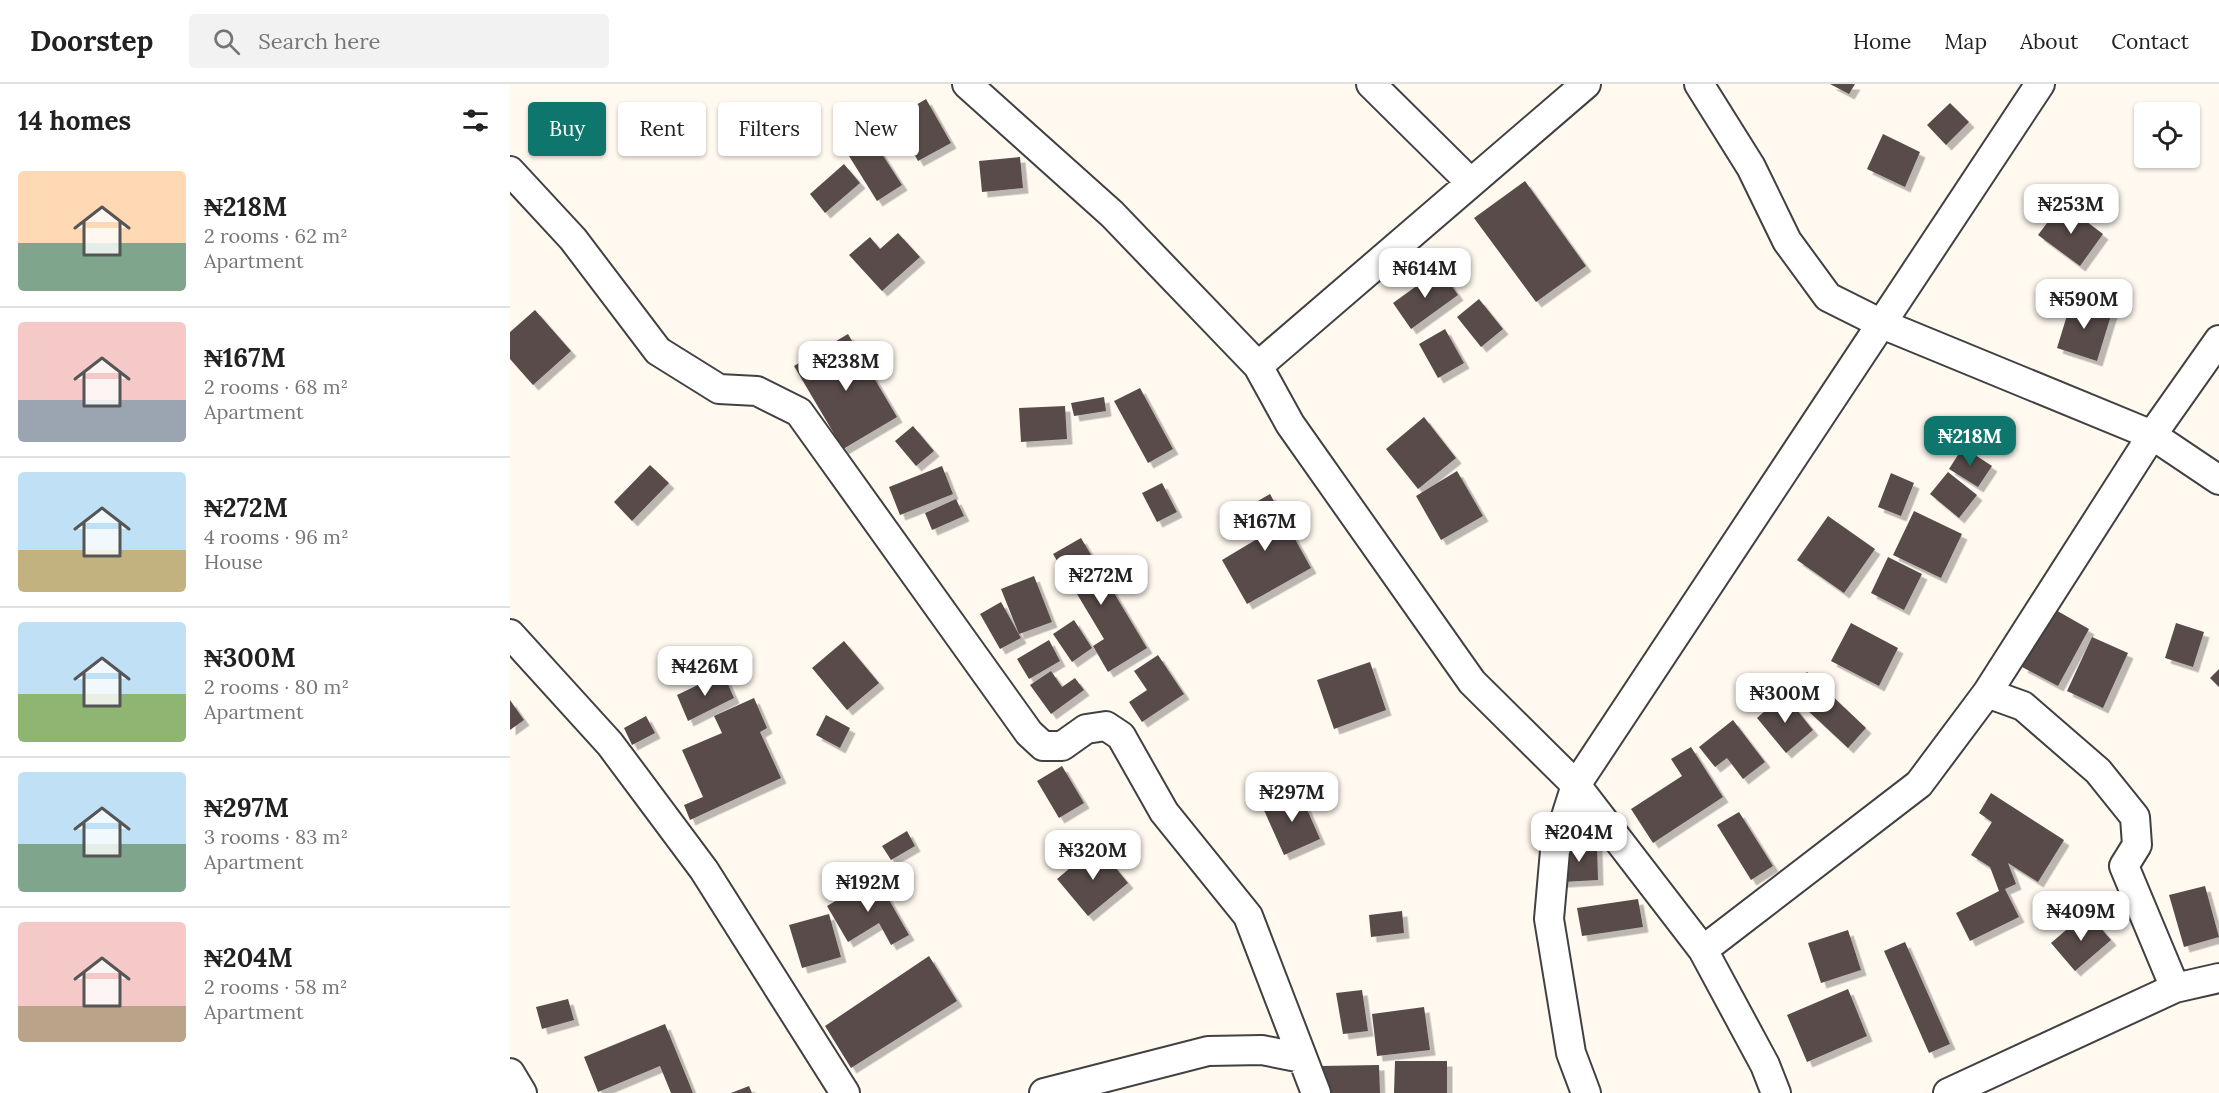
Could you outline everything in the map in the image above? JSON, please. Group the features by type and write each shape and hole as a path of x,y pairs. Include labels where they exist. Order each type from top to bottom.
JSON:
{"street":[{"path":"967,84 1112,214 1258,366 1290,424 1472,682 1576,785 1703,950 1765,1065 1776,1093"},
{"path":"1371,84 1471,183"},
{"path":"1258,366 1586,84"},
{"path":"1699,84 1751,167 1787,241 1828,297 1882,324 2152,435 2219,480"},
{"path":"1586,1093 1571,1053 1549,919 1555,851 1576,785 2040,84"},
{"path":"510,171 573,238 658,351 719,389 757,392 799,412 1029,733 1043,746 1062,746 1086,729 1106,726 1121,736 1164,812 1248,916 1316,1093"},
{"path":"1703,950 1919,784 1987,693 2152,435 2219,340"},
{"path":"510,634 610,744 705,870 845,1093"},
{"path":"1987,693 2024,706 2098,771 2135,817 2137,845 2124,866 2175,987"},
{"path":"1948,1093 2175,987 2219,978"},
{"path":"1044,1093 1208,1051 1262,1050 1302,1058"},
{"path":"510,1073 522,1093"}],"building":[{"path":"1830,84 1855,84 1849,94"},
{"path":"926,99 951,143 918,161 915,156 919,156 919,103"},
{"path":"1950,103 1969,122 1946,145 1927,125"},
{"path":"1883,134 1920,152 1905,187 1867,169"},
{"path":"849,156 883,156 902,185 877,201"},
{"path":"1020,157 1023,188 982,192 979,161"},
{"path":"844,164 860,183 825,213 810,194"},
{"path":"1525,181 1586,266 1536,302 1474,218"},
{"path":"2062,203 2103,234 2080,266 2038,235"},
{"path":"898,233 920,257 882,291 849,255 870,237 880,249"},
{"path":"1440,269 1458,295 1411,329 1393,303"},
{"path":"1479,299 1503,329 1481,347 1457,317"},
{"path":"2072,299 2112,312 2097,361 2057,348"},
{"path":"535,310 571,351 533,385 510,359 510,332"},
{"path":"1445,329 1464,363 1438,378 1419,344"},
{"path":"848,334 897,417 843,449 794,366"},
{"path":"1140,388 1173,449 1148,463 1114,401"},
{"path":"1104,397 1106,411 1074,416 1071,403"},
{"path":"1065,406 1067,439 1021,442 1019,408"},
{"path":"1424,417 1456,458 1418,489 1386,449"},
{"path":"913,426 934,451 916,466 895,441"},
{"path":"1963,447 1992,466 1978,487 1949,469"},
{"path":"650,465 669,483 632,521 614,502"},
{"path":"942,466 953,494 900,515 889,487"},
{"path":"1457,471 1483,516 1441,540 1416,496"},
{"path":"1948,472 1977,495 1959,518 1930,494"},
{"path":"1891,473 1914,483 1901,516 1878,507"},
{"path":"1162,483 1177,512 1157,522 1142,493"},
{"path":"1270,494 1311,568 1247,604 1222,560 1257,539 1248,523 1237,530 1230,517"},
{"path":"956,499 964,516 932,530 925,513"},
{"path":"1914,511 1962,534 1941,578 1893,555"},
{"path":"1828,516 1875,549 1844,593 1797,560"},
{"path":"1081,538 1147,648 1108,672 1093,646 1104,639 1053,554"},
{"path":"1888,557 1922,574 1904,610 1871,593"},
{"path":"1034,576 1052,622 1019,634 1001,589"},
{"path":"1001,602 1021,638 1000,649 980,614"},
{"path":"2054,609 2089,629 2058,686 2022,667"},
{"path":"1074,620 1092,648 1072,662 1053,634"},
{"path":"1851,623 1898,648 1879,686 1831,661"},
{"path":"2176,623 2204,632 2193,667 2165,658"},
{"path":"2092,637 2128,653 2103,708 2067,691"},
{"path":"1049,640 1060,661 1029,679 1017,659"},
{"path":"844,641 879,683 847,710 812,668"},
{"path":"1158,655 1184,694 1142,722 1129,702 1147,690 1134,671"},
{"path":"1370,662 1386,710 1334,729 1317,680"},
{"path":"2219,669 2219,687 2210,678"},
{"path":"1051,671 1062,687 1075,678 1084,690 1051,714 1030,685"},
{"path":"1807,672 1866,728 1848,748 1788,692"},
{"path":"723,673 734,698 688,721 677,695"},
{"path":"1784,694 1813,730 1786,753 1757,718"},
{"path":"754,698 767,728 760,732 781,778 690,820 684,805 703,797 682,750 722,733 714,716"},
{"path":"510,700 524,720 510,730"},
{"path":"826,715 850,728 840,748 816,735"},
{"path":"646,716 655,733 632,745 624,728"},
{"path":"1733,720 1765,762 1743,779 1727,758 1715,767 1699,747"},
{"path":"1691,747 1723,797 1653,843 1631,809 1682,776 1671,759"},
{"path":"1062,766 1084,803 1059,818 1037,781"},
{"path":"1299,791 1320,839 1284,855 1263,808"},
{"path":"1991,793 2064,840 2038,882 2008,863 2016,884 2005,889 2019,917 1970,941 1956,913 1999,891 1990,867 1971,855 1992,822 1979,813"},
{"path":"1739,812 1773,866 1751,880 1717,825"},
{"path":"907,831 915,846 891,860 882,846"},
{"path":"1097,845 1128,883 1088,916 1057,879"},
{"path":"1597,845 1598,880 1562,882 1561,846"},
{"path":"876,877 909,935 891,945 879,923 848,942 827,906"},
{"path":"2205,886 2219,937 2184,947 2169,895"},
{"path":"1638,899 1643,927 1582,936 1577,908"},
{"path":"1402,911 1404,933 1371,937 1369,915"},
{"path":"2087,912 2111,940 2075,971 2051,943"},
{"path":"829,914 841,957 802,968 789,925"},
{"path":"1848,930 1861,970 1821,983 1808,943"},
{"path":"1905,942 1950,1044 1929,1053 1884,951"},
{"path":"929,956 957,1001 851,1068 825,1026"},
{"path":"1848,989 1867,1036 1807,1062 1787,1015"},
{"path":"1362,990 1368,1031 1343,1034 1336,993"},
{"path":"568,999 574,1020 542,1029 536,1007"},
{"path":"1424,1007 1430,1050 1377,1056 1372,1014"},
{"path":"665,1024 693,1093 671,1093 660,1066 598,1092 584,1057"},
{"path":"1395,1061 1447,1061 1447,1093 1394,1093"},
{"path":"1379,1065 1380,1093 1320,1093 1320,1066"},
{"path":"749,1086 752,1093 731,1093"}]}
